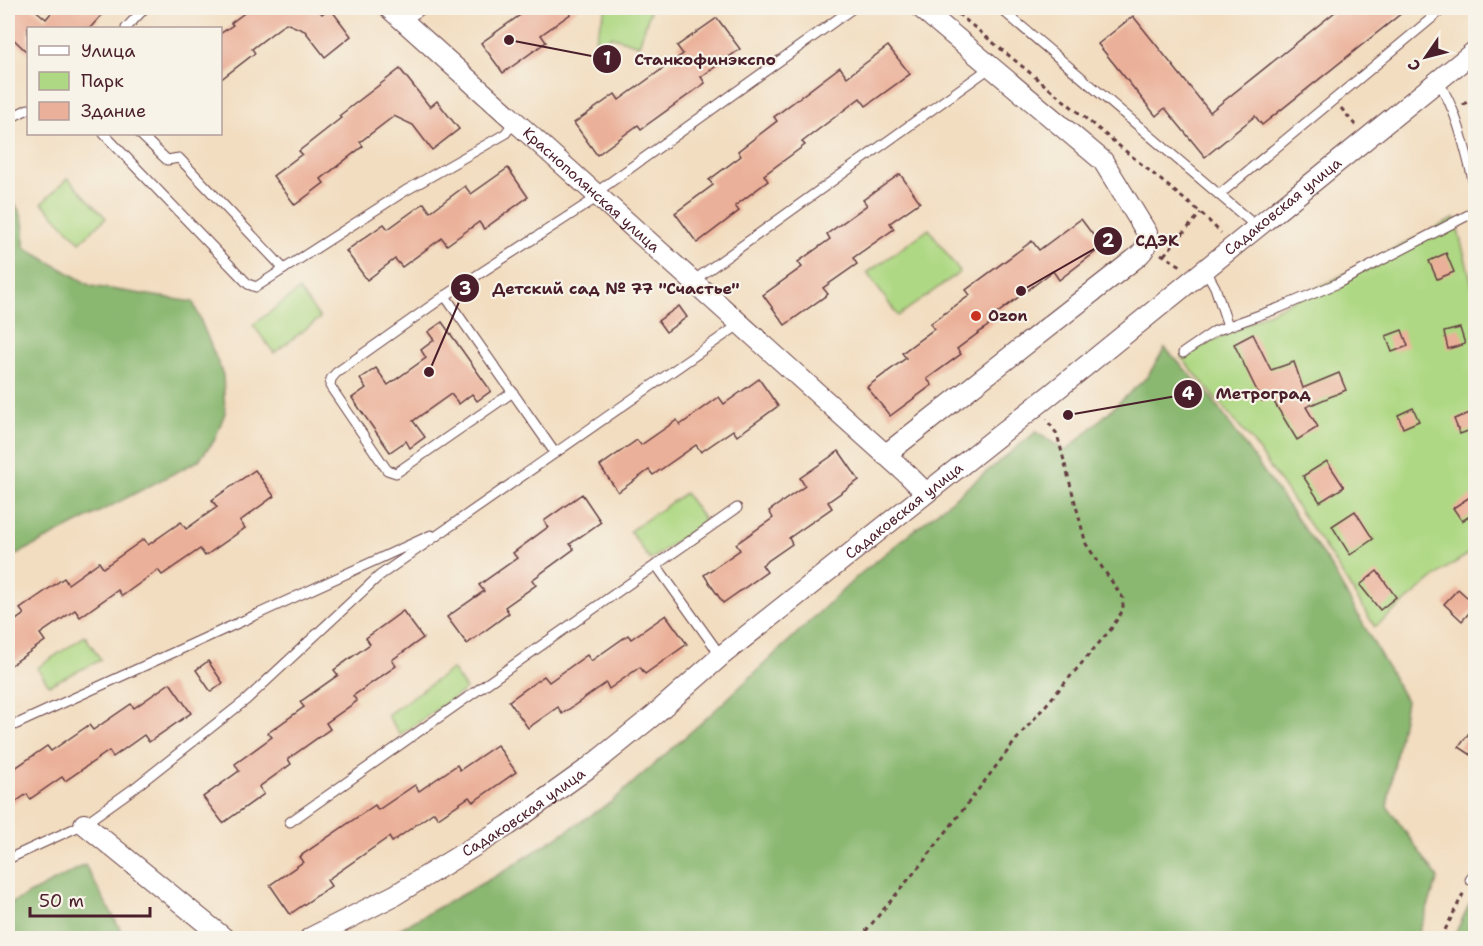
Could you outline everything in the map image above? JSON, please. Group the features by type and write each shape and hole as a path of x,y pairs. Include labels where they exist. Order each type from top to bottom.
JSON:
{"street":[{"name":"Краснополянская улица","path":"389,8 926,493"},
{"path":"885,454 1132,261 1148,243 1147,233 1103,161 921,8"},
{"name":"Садаковская улица","path":"310,939 395,895 509,825 587,769 654,715 721,656 1037,405 1476,50"},
{"path":"84,824 224,939"}],"lane":[{"path":"127,27 145,8"},
{"path":"404,21 424,8"},
{"path":"513,392 396,473 387,470 330,386 331,379 336,373 596,196 853,8"},
{"path":"1220,194 1444,8"},
{"path":"1004,9 1257,227"},
{"path":"693,281 991,67"},
{"path":"1438,81 1450,103 1476,191"},
{"path":"8,119 27,110"},
{"path":"105,135 248,284 256,287 405,191 506,134 515,121"},
{"path":"141,135 167,160 179,158 284,269"},
{"path":"1183,353 1215,331 1336,284 1476,211"},
{"path":"1205,269 1215,287 1228,326"},
{"path":"445,297 555,453"},
{"path":"8,859 84,824 152,775 237,707 379,576 740,324"},
{"path":"290,822 737,508"},
{"path":"8,728 453,526"},
{"path":"656,565 721,656"},
{"path":"1470,880 1476,870"}],"path":[{"path":"951,8 1201,213 1232,247"},
{"path":"1334,100 1359,130"},
{"path":"1164,255 1201,213"},
{"path":"860,939 1016,740 1111,629 1123,610 1123,598 1086,544 1057,434 1037,405"},
{"path":"1441,939 1470,880"}],"green space":[{"path":"606,8 651,8 639,45 610,36 607,43 595,39"},
{"path":"68,178 106,218 80,242 42,203"},
{"path":"8,197 17,208 22,220 24,247 91,286 193,302 223,375 225,413 214,441 198,461 8,559"},
{"path":"1455,218 1475,296 1475,550 1445,569 1375,627 1332,558 1252,441 1181,357"},
{"path":"929,229 960,272 898,316 867,273"},
{"path":"299,290 320,318 274,353 253,325"},
{"path":"1165,348 1210,396 1330,565 1406,701 1387,806 1438,878 1417,938 383,938 503,872 610,803 710,715 860,574 1036,432 1066,451 1147,377"},
{"path":"685,493 705,521 650,560 630,531"},
{"path":"85,636 101,660 49,685 37,668"},
{"path":"452,669 466,689 400,735 387,715"},
{"path":"85,865 125,938 8,938 8,905"},
{"path":"1475,893 1475,938 1453,938"}],"building":[{"path":"8,8 33,8 46,19 55,8 108,8 91,27 27,27 27,52 8,34"},
{"path":"251,8 317,8 322,14 330,8 351,36 325,57 305,31 286,23 252,49 255,53 222,78 222,33 233,25 231,23"},
{"path":"514,8 579,8 541,35 546,42 503,73 481,43 520,15"},
{"path":"1340,8 1408,8 1262,125 1255,116 1205,157 1165,108 1156,116 1098,44 1133,16 1210,112"},
{"path":"717,18 740,49 701,77 705,83 641,129 638,125 597,155 574,123 615,94 619,100 683,54 677,46"},
{"path":"888,46 910,74 866,106 860,98 802,142 805,145 764,175 768,181 735,206 739,211 697,243 675,213 713,185 709,180 741,156 738,151 777,121 774,117 840,67 847,77"},
{"path":"400,69 430,107 437,101 459,129 432,150 413,125 394,116 360,142 363,146 321,179 324,183 295,205 273,176 302,154 299,151 341,118 339,116"},
{"path":"508,168 528,197 484,229 479,222 447,245 442,238 402,267 395,259 367,280 346,251 384,224 388,229 424,203 430,212 465,186 471,194"},
{"path":"900,174 920,202 890,223 894,229 853,258 857,264 823,288 828,294 785,325 763,295 802,267 798,262 830,239 827,234 867,205 863,200"},
{"path":"1081,219 1102,247 1059,280 1053,271 995,315 997,319 957,349 961,354 927,379 932,385 890,416 867,387 906,358 902,353 934,329 930,324 970,295 966,290 1032,241 1039,250"},
{"path":"1446,253 1454,272 1437,279 1429,261"},
{"path":"679,306 687,317 666,332 658,321"},
{"path":"442,322 491,391 477,401 472,394 459,404 451,394 413,421 425,437 410,448 406,441 390,452 352,398 366,388 360,379 376,368 388,385 426,358 421,350 434,340 428,332"},
{"path":"1460,328 1465,344 1448,349 1444,332"},
{"path":"1402,330 1408,346 1392,352 1386,336"},
{"path":"1253,334 1271,370 1294,362 1303,388 1339,373 1346,390 1306,407 1318,427 1297,440 1271,397 1262,401 1234,344"},
{"path":"759,379 778,406 737,436 733,430 701,452 696,445 653,475 649,470 618,492 600,466 637,440 641,445 677,420 680,425 719,397 724,404"},
{"path":"1413,408 1419,421 1403,428 1398,415"},
{"path":"1470,413 1476,428 1460,434 1454,419"},
{"path":"839,451 859,480 828,502 832,508 789,538 792,544 762,565 767,572 723,603 704,575 740,550 736,544 773,518 769,511 805,486 800,478"},
{"path":"1327,461 1344,487 1320,502 1303,476"},
{"path":"255,470 274,496 240,521 245,528 205,556 200,549 162,575 158,570 122,596 118,590 80,617 75,610 40,634 45,641 8,667 8,626 24,614 20,609 64,578 68,584 99,562 103,568 144,539 148,545 181,522 186,529 217,507 212,500"},
{"path":"1476,493 1476,512 1462,521 1453,508"},
{"path":"582,494 601,522 570,544 574,549 532,580 536,585 505,607 509,613 467,644 447,617 484,591 479,585 517,558 513,553 548,527 544,521"},
{"path":"1355,511 1373,539 1350,555 1332,526"},
{"path":"1377,571 1396,597 1380,610 1360,585"},
{"path":"1458,589 1476,605 1462,621 1444,604"},
{"path":"403,611 423,638 392,660 396,666 353,696 357,701 326,723 330,729 288,759 291,764 259,787 264,794 223,823 203,797 239,771 235,764 272,737 268,733 304,707 300,702 338,675 334,670 370,644 366,638"},
{"path":"666,615 687,644 645,674 640,667 609,689 606,683 562,714 558,707 528,728 509,701 544,676 549,682 587,655 591,661 628,635 631,639"},
{"path":"208,661 223,683 211,692 196,670"},
{"path":"170,683 191,713 149,742 144,735 113,757 109,751 65,781 62,777 30,799 27,794 8,807 8,773 47,746 51,751 89,725 93,730 131,704 134,708"},
{"path":"1476,723 1476,758 1459,747"},
{"path":"497,745 516,772 473,802 469,797 438,818 434,812 392,842 389,837 327,880 331,886 290,914 270,885 303,862 299,857 375,805 378,810 415,785 419,791 457,765 460,770"}],"place":[{"name":"Станкофинэкспо","path":"509,40"},
{"name":"СДЭК","path":"1021,291"},
{"name":"Ozon","path":"976,316"},
{"name":"Детский сад № 77 \"Счастье\"","path":"429,372"},
{"name":"Метроград","path":"1068,415"}]}
